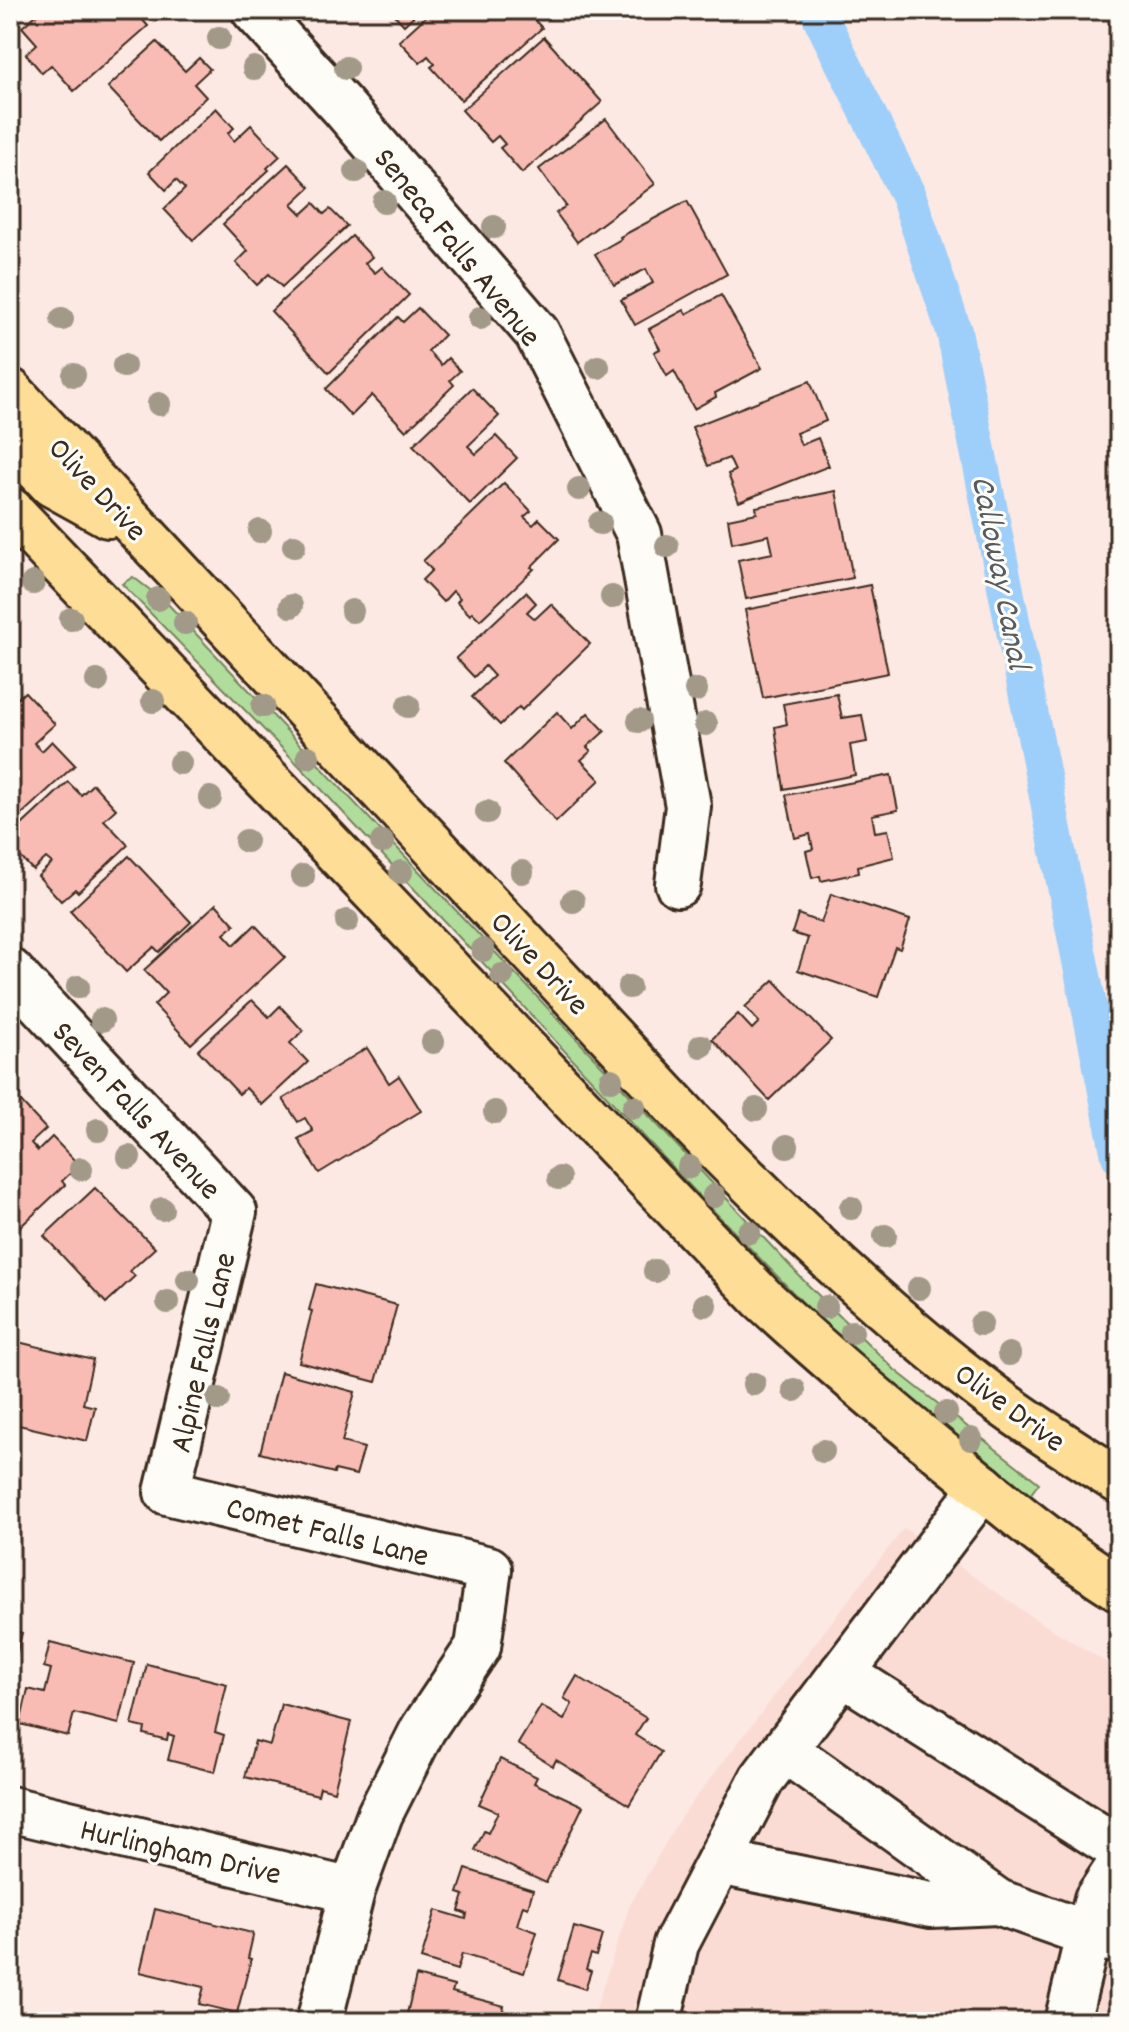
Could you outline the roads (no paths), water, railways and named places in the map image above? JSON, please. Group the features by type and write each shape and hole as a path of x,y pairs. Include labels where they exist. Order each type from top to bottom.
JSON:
{"main road":[{"name":"Olive Drive","path":"10,391 674,1105 782,1217 873,1300 994,1398 1119,1481"},
{"path":"10,440 52,484 142,534"},
{"path":"10,510 762,1298 852,1381 1071,1558 1119,1588"}],"street":[{"name":"Seneca Falls Avenue","path":"254,10 342,106 537,333 639,534 688,806 678,884"},
{"name":"Seven Falls Avenue","path":"10,971 234,1212"},
{"name":"Alpine Falls Lane","path":"167,1492 234,1212"},
{"path":"658,2022 676,1944 762,1779 983,1487"},
{"name":"Comet Falls Lane","path":"167,1492 489,1569 478,1647 417,1741 380,1814 352,1891"},
{"path":"842,1673 1119,1849"},
{"path":"785,1750 998,1902 1104,1938"},
{"name":"Hurlingham Drive","path":"10,1809 352,1891"},
{"path":"719,1862 931,1905 998,1902"},
{"path":"1067,2022 1104,1938 1097,1899 1119,1866"},
{"path":"319,2022 352,1891"}],"waterway":[{"name":"Calloway Canal","path":"817,10 908,195 954,331 1119,1156"}]}
